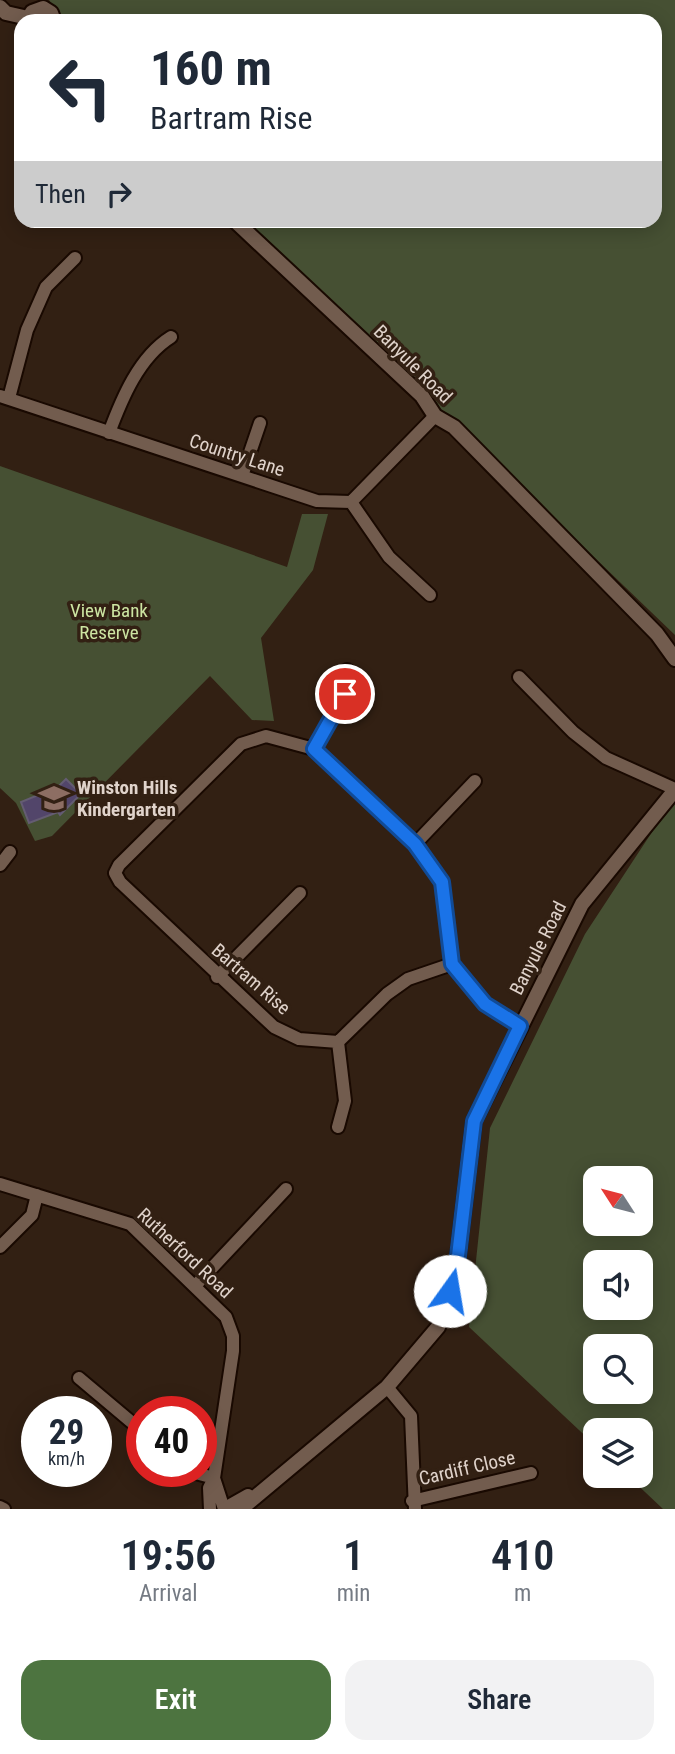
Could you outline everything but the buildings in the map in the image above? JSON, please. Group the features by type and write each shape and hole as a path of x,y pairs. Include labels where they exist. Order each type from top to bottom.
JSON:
{"street":[{"path":"0,7 6,13 47,10 50,14"},
{"name":"Banyule Road","path":"243,228 422,396 435,416 454,428 657,634 675,659"},
{"path":"4,397 27,330 46,287 75,258"},
{"path":"109,433 122,400 154,347 171,337"},
{"name":"Country Lane","path":"4,397 317,501 351,502"},
{"path":"430,595 389,557 351,502 435,416"},
{"path":"242,476 260,423"},
{"path":"314,749 345,694 347,670"},
{"path":"519,677 573,732 606,758 675,789"},
{"name":"Bartram Rise","path":"338,1042 299,1039 274,1027 217,976 110,871 241,744 266,736 314,749 415,844 442,882 452,964"},
{"path":"415,844 475,780"},
{"name":"Banyule Road","path":"241,1509 387,1387 439,1327 456,1273 474,1121 582,904 642,834 675,789"},
{"path":"0,864 10,852"},
{"path":"217,976 300,893"},
{"path":"338,1127 345,1101 338,1042 387,994 408,979 452,964 485,1004 520,1026"},
{"name":"Rutherford Road","path":"0,1184 130,1224 226,1317 233,1336 217,1456"},
{"path":"195,1286 286,1189"},
{"path":"0,1247 32,1215 37,1195"},
{"path":"79,1378 126,1418"},
{"path":"387,1387 411,1416 413,1505"},
{"name":"Cardiff Close","path":"413,1505 531,1473"},
{"name":"Banyule Road","path":"223,1509 267,1486"},
{"name":"Rutherford Road","path":"210,1487 210,1509"},
{"name":"Rutherford Road","path":"217,1487 223,1509"}],"green space":[{"path":"49,0 675,0 675,635 251,228 662,228 662,14 58,14"},
{"name":"View Bank Reserve","path":"0,466 287,567 302,514 328,514 313,570 261,638 274,721 252,720 210,676 52,836 35,841 16,803 0,788"},
{"path":"675,797 675,1509 663,1509 641,1488 653,1488 653,1418 583,1418 583,1434 469,1327 490,1128 585,934"}],"place":[{"name":"Winston Hills Kindergarten","path":"54,798"}],"route":[{"path":"345,694 314,749 415,844 442,882 452,964 477,997 520,1026 474,1121 456,1273 450,1291"}]}
